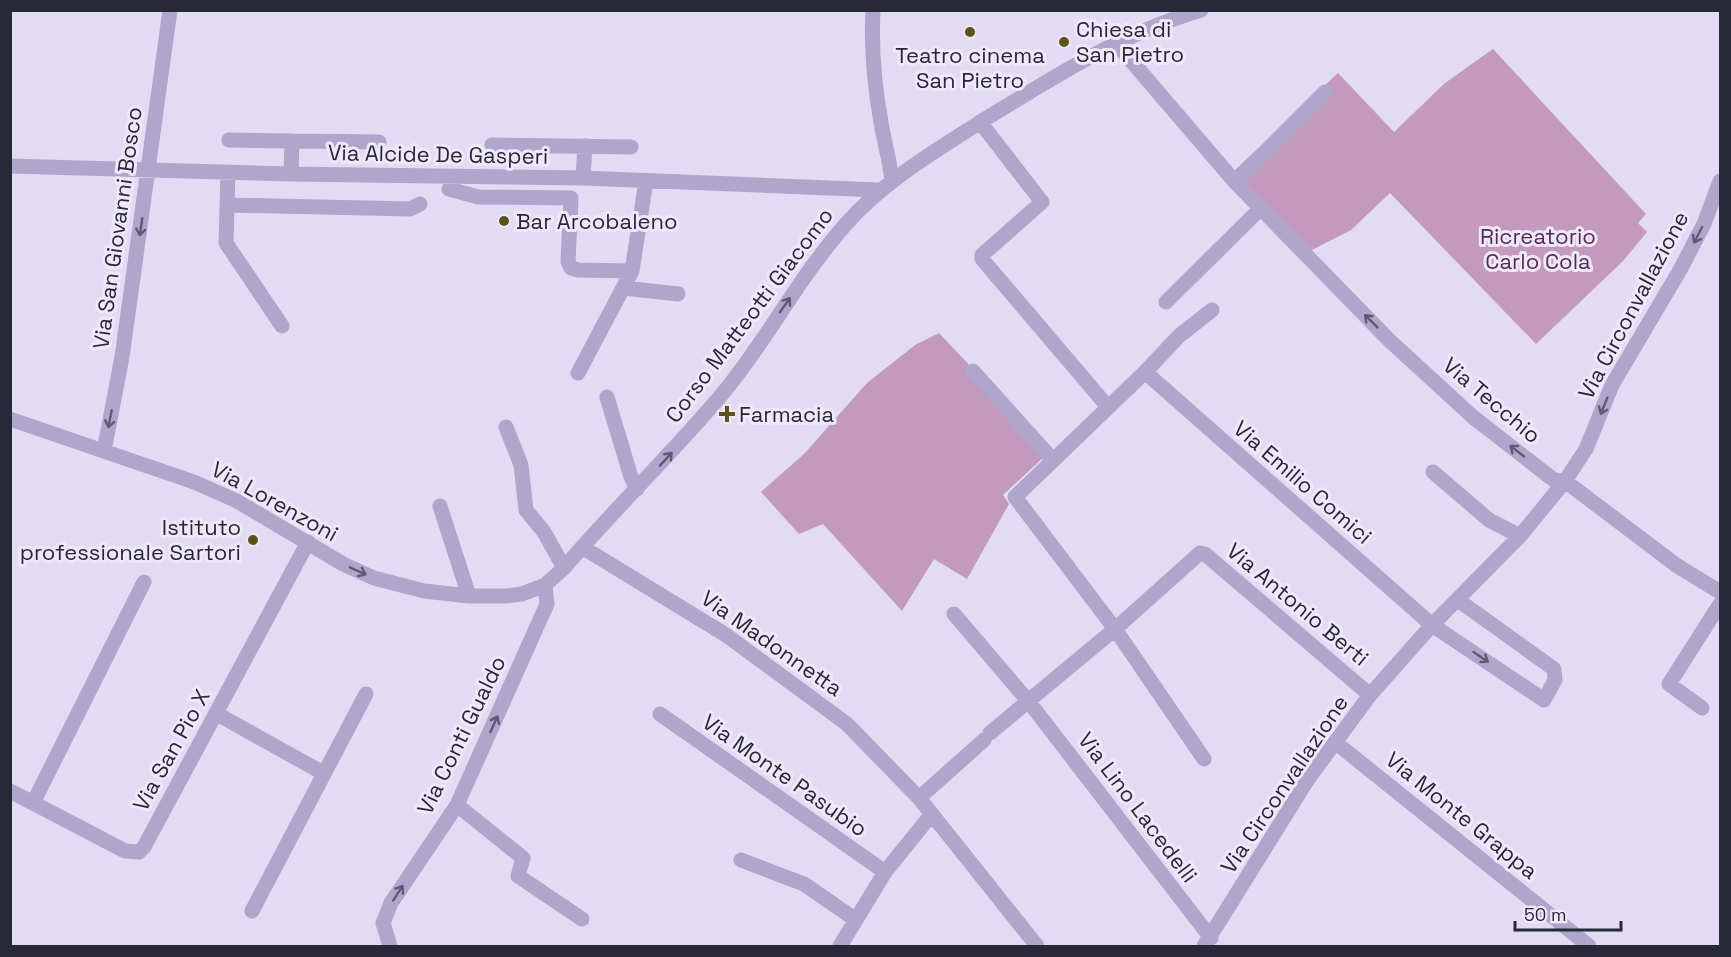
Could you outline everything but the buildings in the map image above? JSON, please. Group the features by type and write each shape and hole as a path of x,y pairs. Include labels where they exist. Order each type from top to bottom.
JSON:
{"street":[{"name":"Via San Giovanni Bosco","path":"104,451 122,357 170,10"},
{"path":"873,10 871,44 874,80 881,125 890,155 892,181"},
{"name":"Corso Matteotti Giacomo","path":"546,585 725,391 804,277 845,225 878,190 980,122 1050,79 1162,16 1201,10"},
{"name":"Via Tecchio","path":"1116,43 1235,183 1389,340 1473,417 1554,480 1565,481 1676,565 1720,592"},
{"path":"1235,183 1324,92"},
{"path":"980,122 1041,202 982,255 982,259 1108,407"},
{"name":"Via Alcide De Gasperi","path":"229,140 379,142"},
{"path":"291,174 292,141"},
{"name":"Via Alcide De Gasperi","path":"492,145 631,147"},
{"path":"583,178 585,146"},
{"name":"Via Alcide De Gasperi","path":"10,166 291,174 583,178 878,190"},
{"path":"228,172 226,243 282,326"},
{"path":"578,373 632,271 646,181"},
{"name":"Via Circonvallazione","path":"1207,942 1308,779 1370,695 1432,625 1520,537 1565,481 1586,449 1612,385 1717,204 1720,181"},
{"name":"Via Alcide De Gasperi","path":"449,189 478,197 571,198 568,262 571,268 632,271"},
{"path":"227,205 410,209 420,204"},
{"path":"1166,302 1260,209"},
{"path":"624,288 678,294"},
{"path":"1204,759 1115,629 1015,497 1145,372 1179,336 1212,310"},
{"path":"973,371 1052,459"},
{"name":"Via Emilio Comici","path":"1145,372 1432,625"},
{"path":"607,397 631,477 637,489"},
{"name":"Via Lorenzoni","path":"10,419 194,482 237,501 343,564 374,578 424,591 469,596 522,594 546,585"},
{"path":"506,427 521,465 526,510 544,532 564,568"},
{"path":"1433,472 1489,520 1520,537"},
{"path":"440,506 469,596"},
{"name":"Via San Pio X","path":"10,791 125,851 139,852 144,847 217,714 308,542"},
{"name":"Via Madonnetta","path":"582,547 726,635 770,665 847,724 919,798 1037,946"},
{"name":"Via Antonio Berti","path":"1115,629 1200,553 1205,554 1370,695"},
{"path":"33,803 144,582"},
{"name":"Via Conti Gualdo","path":"390,946 383,923 392,903 457,805 547,604 546,585"},
{"path":"1432,625 1544,700 1555,680 1554,669 1458,600"},
{"path":"1702,708 1669,684 1720,604"},
{"name":"Via Lino Lacedelli","path":"954,614 1029,702 1207,942"},
{"path":"919,798 1115,629"},
{"path":"252,911 366,694"},
{"path":"217,714 324,773"},
{"name":"Via Monte Pasubio","path":"660,714 885,872"},
{"name":"Via Monte Grappa","path":"1335,742 1589,946"},
{"path":"457,805 523,858 518,876 582,919"},
{"path":"840,946 885,872 931,815"},
{"path":"741,860 779,872 804,884 856,920"}],"green space":[{"name":"Ricreatorio Carlo Cola","path":"1493,49 1646,214 1638,223 1647,232 1623,261 1536,344 1390,193 1351,230 1310,251 1234,171 1338,73 1394,132 1445,83"},
{"path":"939,333 1011,409 1046,455 1003,495 1009,504 967,579 934,559 902,611 823,524 799,534 761,492 804,454 867,383 915,345"}],"place":[{"name":"Teatro cinema San Pietro","path":"970,32"},
{"name":"Chiesa di San Pietro","path":"1064,42"},
{"name":"Bar Arcobaleno","path":"504,221"},
{"name":"Farmacia","path":"727,414"},
{"name":"Istituto professionale Sartori","path":"253,540"}]}
